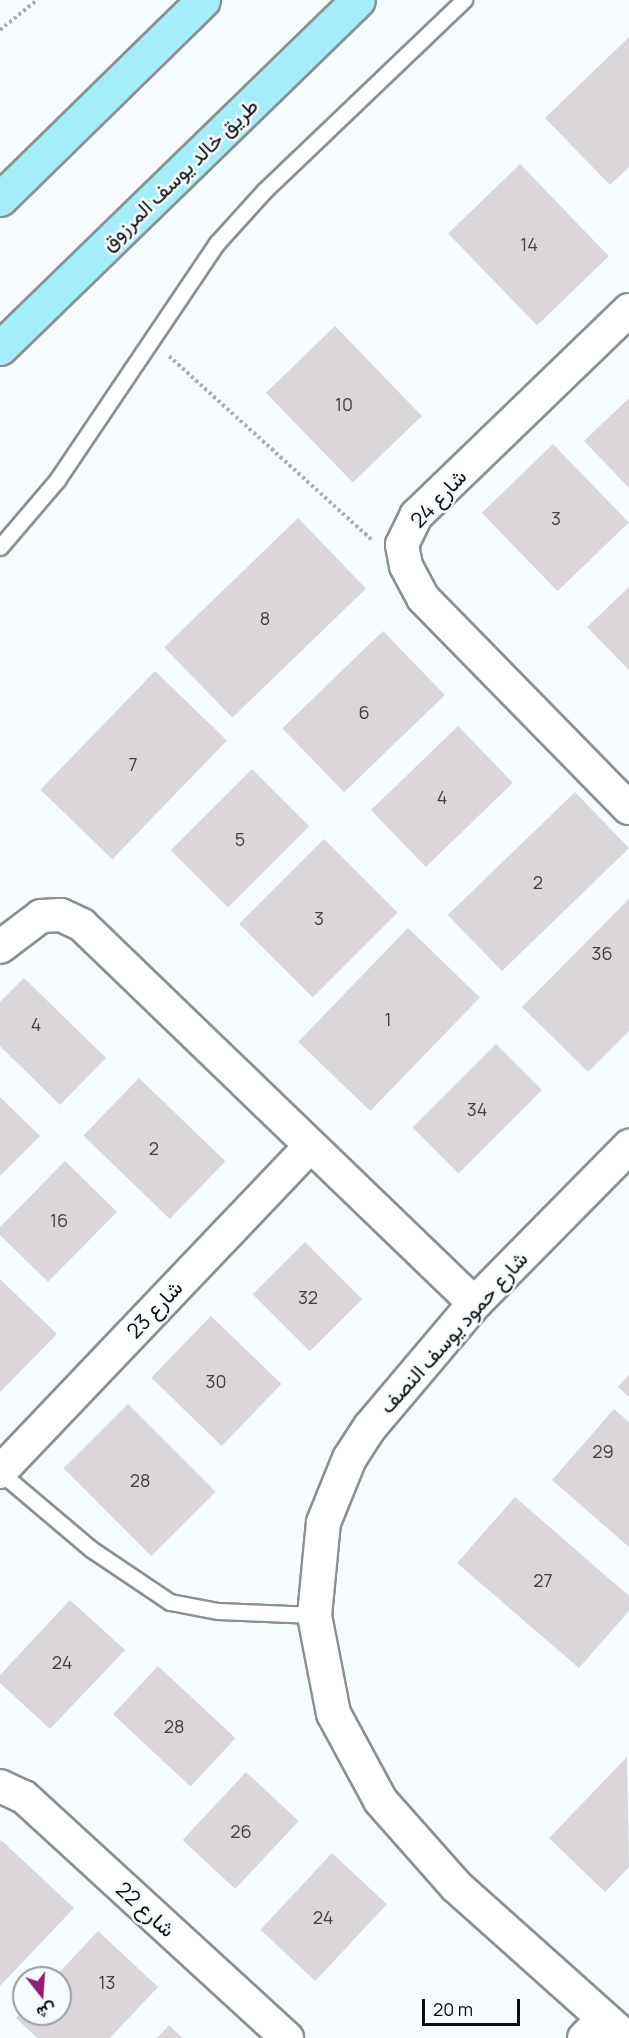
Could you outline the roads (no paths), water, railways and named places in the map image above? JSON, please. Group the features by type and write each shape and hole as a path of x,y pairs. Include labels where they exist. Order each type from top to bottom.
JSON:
{"main road":[{"path":"0,199 203,0"},
{"name":"طريق خالد يوسف المرزوق","path":"0,348 358,0"}],"street":[{"name":"شارع 24","path":"629,310 417,516 405,535 403,555 432,608 629,808"},
{"path":"0,947 41,916 61,915 82,925 309,1147 474,1303"},
{"name":"شارع 23","path":"0,1472 309,1147"},
{"name":"شارع حمود يوسف النصف","path":"604,2031 456,1886 386,1809 333,1713 314,1615 324,1521 349,1458 396,1390 474,1303 625,1158"},
{"name":"شارع 22","path":"0,1786 24,1797 287,2038"}],"lane":[{"path":"0,547 57,480 150,339 242,213 465,0"},
{"path":"0,1472 100,1556 170,1602 218,1611 314,1615"}]}
